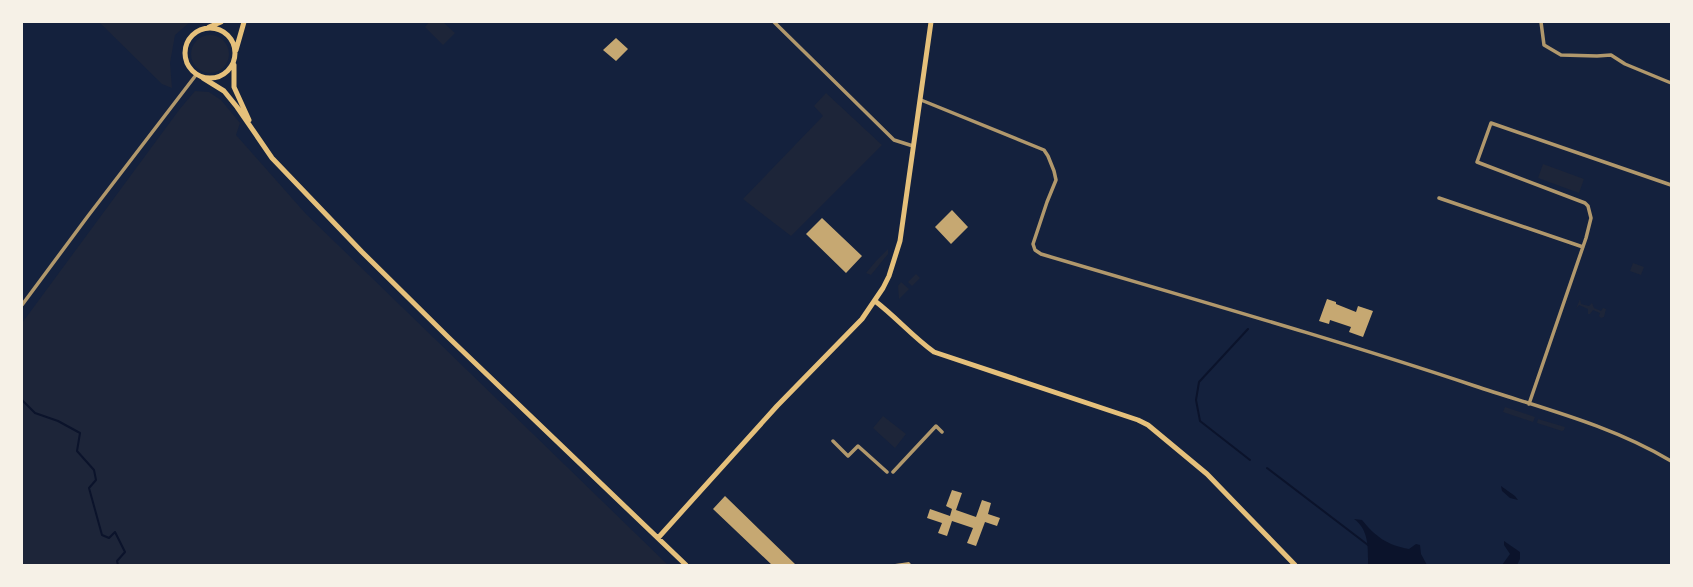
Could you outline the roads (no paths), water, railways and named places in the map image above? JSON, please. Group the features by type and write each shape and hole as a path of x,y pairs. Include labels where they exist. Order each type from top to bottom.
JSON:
{"main road":[{"path":"221,22 197,32 189,38 185,48 185,58 189,68 196,75 224,91 272,158 362,252 449,338 686,565"},
{"path":"235,52 244,22"},
{"path":"658,538 777,406 862,319 875,301 889,276 900,240 931,22"},
{"path":"206,28 217,29 227,34 234,43 234,87 255,133"},
{"path":"203,78 220,77 228,72 234,64"},
{"path":"875,301 894,315 925,346 934,352 1027,384 1123,413 1148,425 1207,474 1295,565"}],"street":[{"path":"774,22 894,140 913,146"},
{"path":"1541,22 1544,45 1560,55 1611,55 1625,64 1671,83"},
{"path":"22,305 196,75"},
{"path":"921,100 1044,150 1048,156 1056,180 1034,241 1035,250 1041,254 1340,343 1589,423 1646,446 1671,461"},
{"path":"1529,404 1592,218 1585,202 1477,162 1491,123 1671,185"},
{"path":"1439,198 1583,247"},
{"path":"893,472 936,426 942,432"},
{"path":"834,442 848,456 858,446 887,472"}],"waterway":[{"path":"1248,329 1199,382 1196,400 1200,421 1250,460"},
{"path":"22,400 35,413 58,421 80,433 77,451 94,470 96,480 89,488 102,535 109,538 115,532 125,552 117,561 118,565"},
{"path":"1267,468 1368,545"}]}
